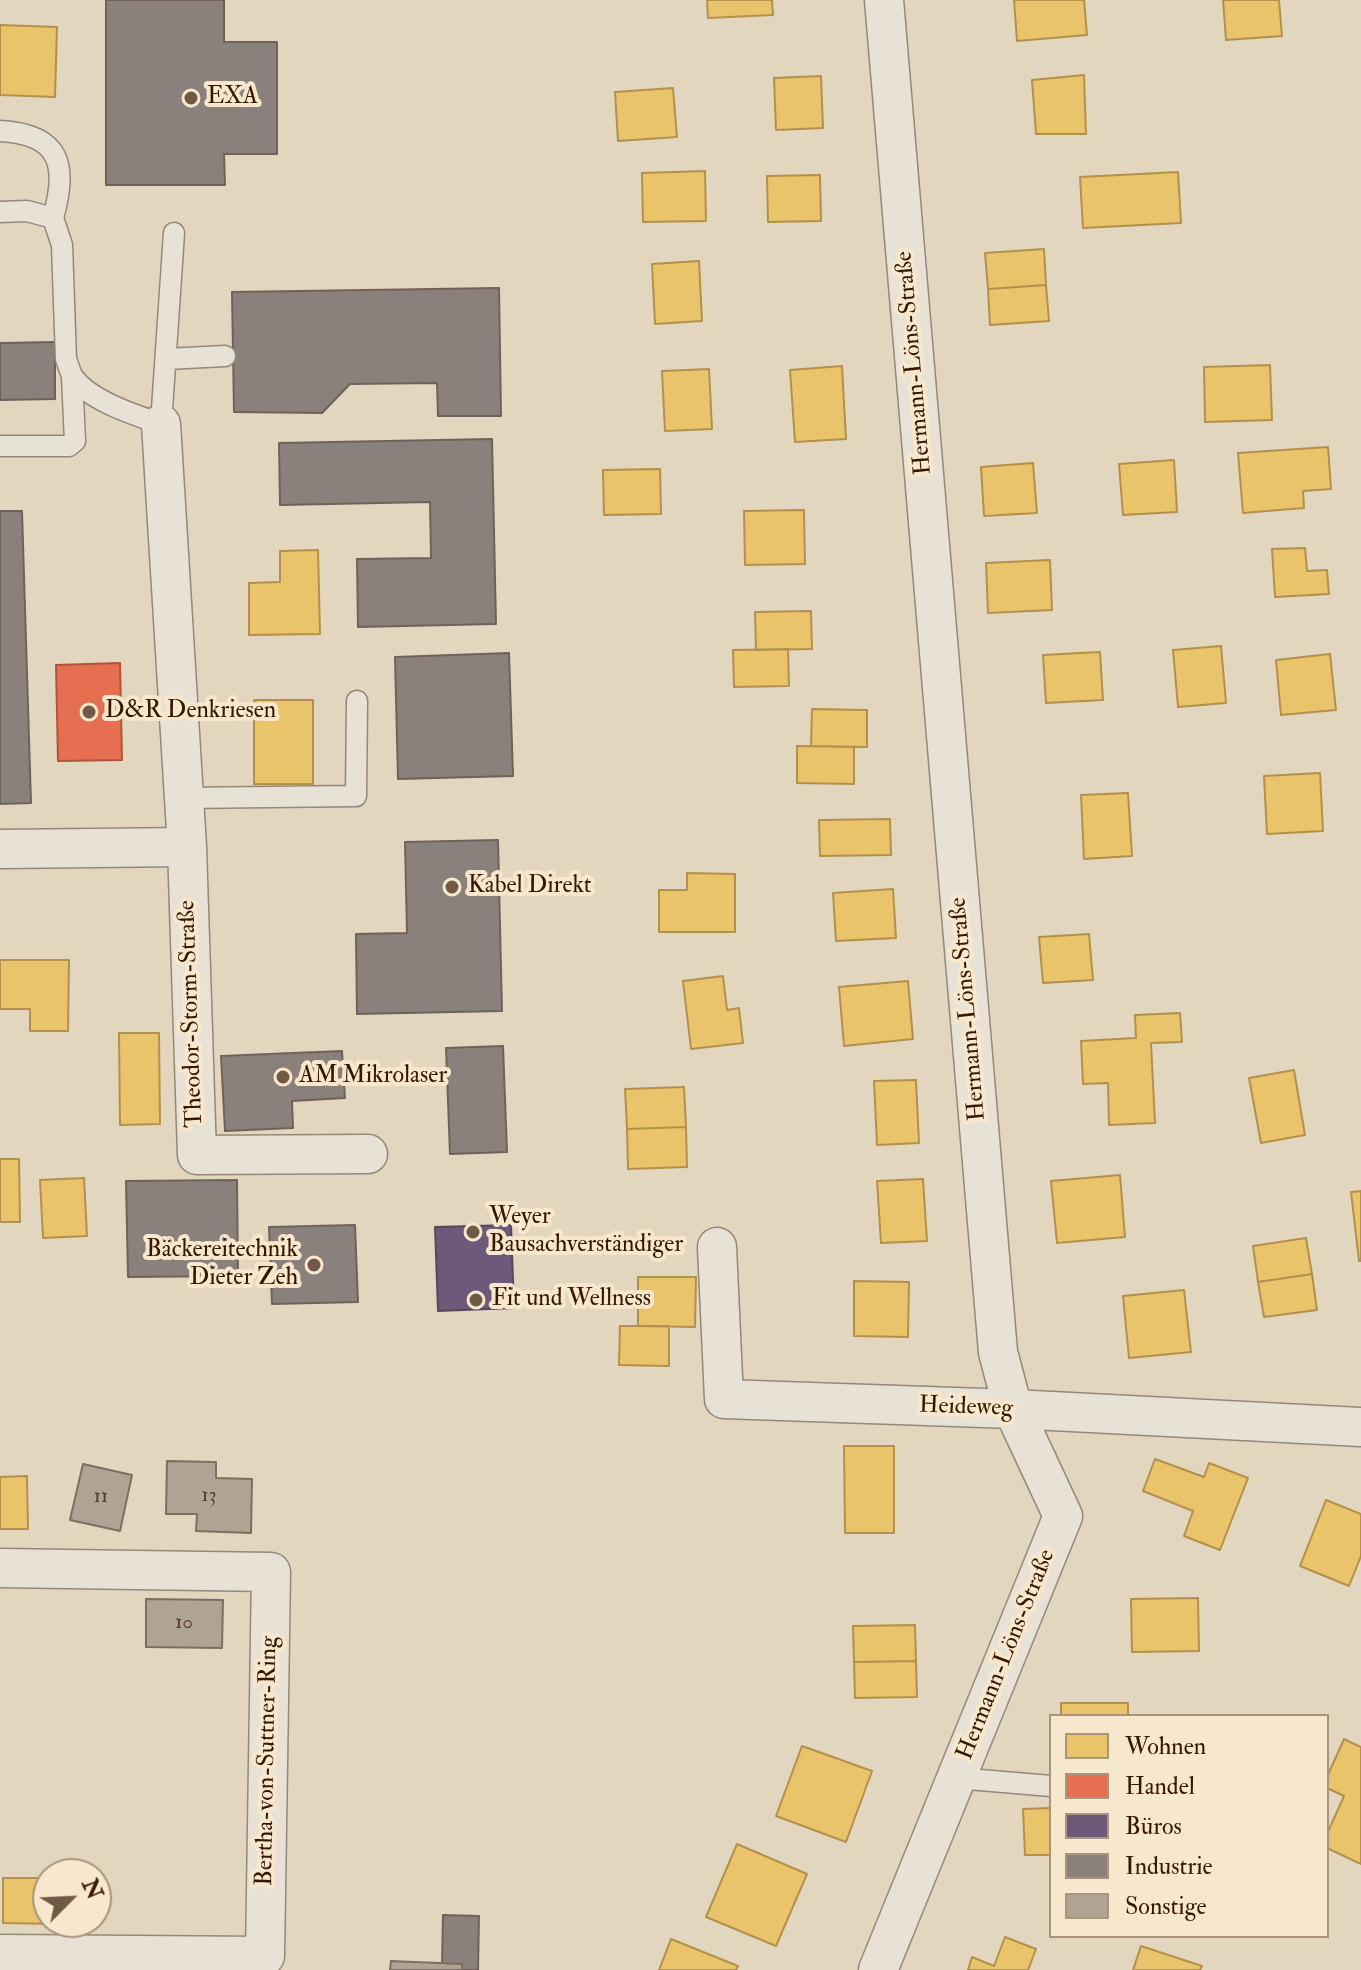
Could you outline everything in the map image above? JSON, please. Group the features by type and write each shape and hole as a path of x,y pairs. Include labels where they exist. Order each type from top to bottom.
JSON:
{"street":[{"name":"Hermann-Löns-Straße","path":"878,1970 1063,1516 1013,1409 998,1352 884,0"},
{"name":"Theodor-Storm-Straße","path":"161,424 187,847 197,1155 368,1154"},
{"path":"0,849 187,847"},
{"name":"Heideweg","path":"717,1247 724,1399 1013,1409 1361,1427"},
{"name":"Bertha-von-Suttner-Ring","path":"0,1568 271,1572 265,1956 0,1954"}],"lane":[{"path":"0,131 36,136 49,147 60,170 60,196 53,218 62,245 66,359 72,377 75,441 69,446 0,446"},
{"path":"0,212 27,211 53,218"},
{"path":"72,377 122,411 161,424 174,233"},
{"path":"166,359 225,356"},
{"path":"183,798 356,796 357,701"},
{"path":"956,1778 1049,1786"}],"building: Wohnen":[{"path":"707,0 772,0 773,15 708,18"},
{"path":"1014,0 1084,0 1087,35 1017,41"},
{"path":"1223,0 1279,0 1282,36 1226,40"},
{"path":"0,25 57,27 55,97 0,95"},
{"path":"1084,75 1086,134 1036,134 1032,80"},
{"path":"821,76 823,128 776,130 774,78"},
{"path":"673,88 677,137 618,141 615,92"},
{"path":"705,171 706,221 643,222 642,173"},
{"path":"1178,172 1181,223 1083,228 1080,177"},
{"path":"820,175 821,221 768,222 767,176"},
{"path":"1044,249 1046,285 988,289 985,253"},
{"path":"699,261 702,321 655,324 652,264"},
{"path":"1046,285 1049,321 990,325 988,289"},
{"path":"1270,365 1272,420 1205,422 1204,367"},
{"path":"842,366 846,439 795,442 790,370"},
{"path":"709,369 712,429 665,431 662,371"},
{"path":"1328,447 1331,489 1303,491 1304,508 1243,513 1238,453"},
{"path":"1174,460 1177,512 1123,515 1119,464"},
{"path":"1033,463 1037,513 984,516 981,467"},
{"path":"660,469 661,514 604,515 603,470"},
{"path":"804,510 805,564 745,565 744,511"},
{"path":"1305,548 1307,571 1327,570 1329,594 1275,597 1272,549"},
{"path":"318,550 320,634 249,635 249,583 280,582 280,551"},
{"path":"1050,560 1052,610 988,613 986,563"},
{"path":"811,611 812,649 756,650 755,612"},
{"path":"1221,646 1226,703 1178,707 1173,650"},
{"path":"788,649 789,686 734,687 733,650"},
{"path":"1100,652 1103,700 1046,703 1043,655"},
{"path":"1330,654 1336,710 1281,715 1276,660"},
{"path":"254,700 313,700 313,784 254,784"},
{"path":"812,709 867,710 867,747 811,746"},
{"path":"797,746 854,747 854,784 797,783"},
{"path":"1320,773 1323,831 1267,834 1264,776"},
{"path":"1128,793 1132,856 1084,859 1081,795"},
{"path":"890,819 891,855 820,856 819,820"},
{"path":"687,873 735,874 735,932 659,932 659,890 687,890"},
{"path":"893,889 896,938 836,941 833,893"},
{"path":"1089,934 1093,980 1043,983 1039,937"},
{"path":"0,960 69,960 68,1031 30,1031 30,1009 0,1009"},
{"path":"723,976 727,1010 739,1008 743,1043 691,1049 683,981"},
{"path":"908,981 913,1039 844,1046 839,987"},
{"path":"1180,1013 1182,1042 1151,1043 1155,1123 1109,1125 1108,1083 1083,1084 1081,1041 1136,1038 1135,1015"},
{"path":"119,1033 159,1033 160,1124 120,1125"},
{"path":"1294,1070 1305,1135 1261,1143 1249,1078"},
{"path":"916,1080 919,1143 877,1145 874,1081"},
{"path":"684,1087 686,1127 627,1129 625,1089"},
{"path":"686,1127 687,1167 628,1169 627,1129"},
{"path":"0,1159 19,1159 20,1222 0,1222"},
{"path":"1120,1175 1125,1237 1057,1243 1051,1181"},
{"path":"84,1178 87,1236 43,1238 40,1180"},
{"path":"923,1179 927,1241 881,1243 877,1181"},
{"path":"1361,1191 1361,1261 1359,1261 1351,1192"},
{"path":"1306,1238 1312,1274 1258,1282 1253,1246"},
{"path":"1312,1274 1317,1310 1264,1317 1258,1282"},
{"path":"638,1277 696,1277 695,1327 638,1326"},
{"path":"854,1281 909,1282 908,1337 854,1336"},
{"path":"1184,1290 1191,1352 1129,1358 1123,1296"},
{"path":"620,1326 669,1326 669,1366 619,1365"},
{"path":"844,1446 894,1446 894,1533 845,1533"},
{"path":"1155,1459 1204,1477 1209,1463 1248,1478 1220,1550 1184,1536 1193,1511 1143,1491"},
{"path":"27,1476 28,1529 0,1529 0,1477"},
{"path":"1326,1500 1361,1514 1361,1556 1349,1586 1300,1566"},
{"path":"1198,1598 1199,1651 1132,1652 1131,1599"},
{"path":"915,1625 916,1661 854,1662 853,1626"},
{"path":"916,1661 917,1697 855,1698 854,1662"},
{"path":"1061,1703 1128,1703 1128,1714 1061,1714"},
{"path":"1344,1739 1361,1747 1361,1864 1329,1849 1329,1830 1344,1796 1329,1789 1329,1773"},
{"path":"802,1746 872,1771 846,1842 776,1816"},
{"path":"1049,1808 1049,1855 1025,1855 1023,1809"},
{"path":"737,1844 807,1874 776,1946 706,1917"},
{"path":"3,1878 32,1878 32,1924 3,1923"},
{"path":"1005,1937 1036,1949 1028,1970 968,1970 972,1957 994,1966"},
{"path":"671,1939 738,1966 736,1970 659,1970"},
{"path":"1141,1946 1202,1966 1200,1970 1133,1970"}],"building: Handel":[{"name":"D&R Denkriesen","path":"120,663 122,760 58,761 56,665"}],"building: Büros":[{"path":"511,1225 514,1308 438,1311 435,1227"}],"building: Industrie":[{"name":"EXA","path":"106,0 224,0 224,42 277,42 277,154 224,154 225,185 106,185"},
{"path":"499,288 501,416 438,416 437,383 350,384 322,413 234,412 232,292"},
{"path":"55,342 55,399 0,400 0,343"},
{"path":"492,439 496,624 358,627 357,559 431,558 430,502 280,505 279,443"},
{"path":"0,511 22,511 31,803 0,804"},
{"path":"509,653 513,776 398,779 395,657"},
{"name":"Kabel Direkt","path":"498,840 502,1011 357,1014 356,934 407,933 405,842"},
{"path":"503,1046 507,1152 450,1154 446,1048"},
{"name":"AM Mikrolaser","path":"342,1051 345,1098 292,1101 293,1128 225,1131 221,1056"},
{"path":"237,1180 238,1276 128,1277 126,1181"},
{"name":"Bäckereitechnik Dieter Zeh","path":"355,1225 358,1302 272,1304 269,1227"},
{"path":"443,1915 479,1916 478,1970 462,1970 462,1964 442,1964"}],"building: Sonstige":[{"path":"167,1461 216,1462 216,1478 252,1479 251,1533 196,1531 197,1514 166,1514"},
{"path":"83,1464 132,1475 120,1531 70,1520"},
{"path":"146,1599 223,1600 222,1648 146,1647"},
{"path":"391,1961 462,1964 462,1970 390,1970"}],"place":[{"name":"EXA","path":"191,98"},
{"name":"D&R Denkriesen","path":"89,712"},
{"name":"Kabel Direkt","path":"452,887"},
{"name":"AM Mikrolaser","path":"283,1077"},
{"name":"Weyer Bausachverständiger","path":"473,1232"},
{"name":"Bäckereitechnik Dieter Zeh","path":"314,1265"},
{"name":"Fit und Wellness","path":"476,1300"}]}
